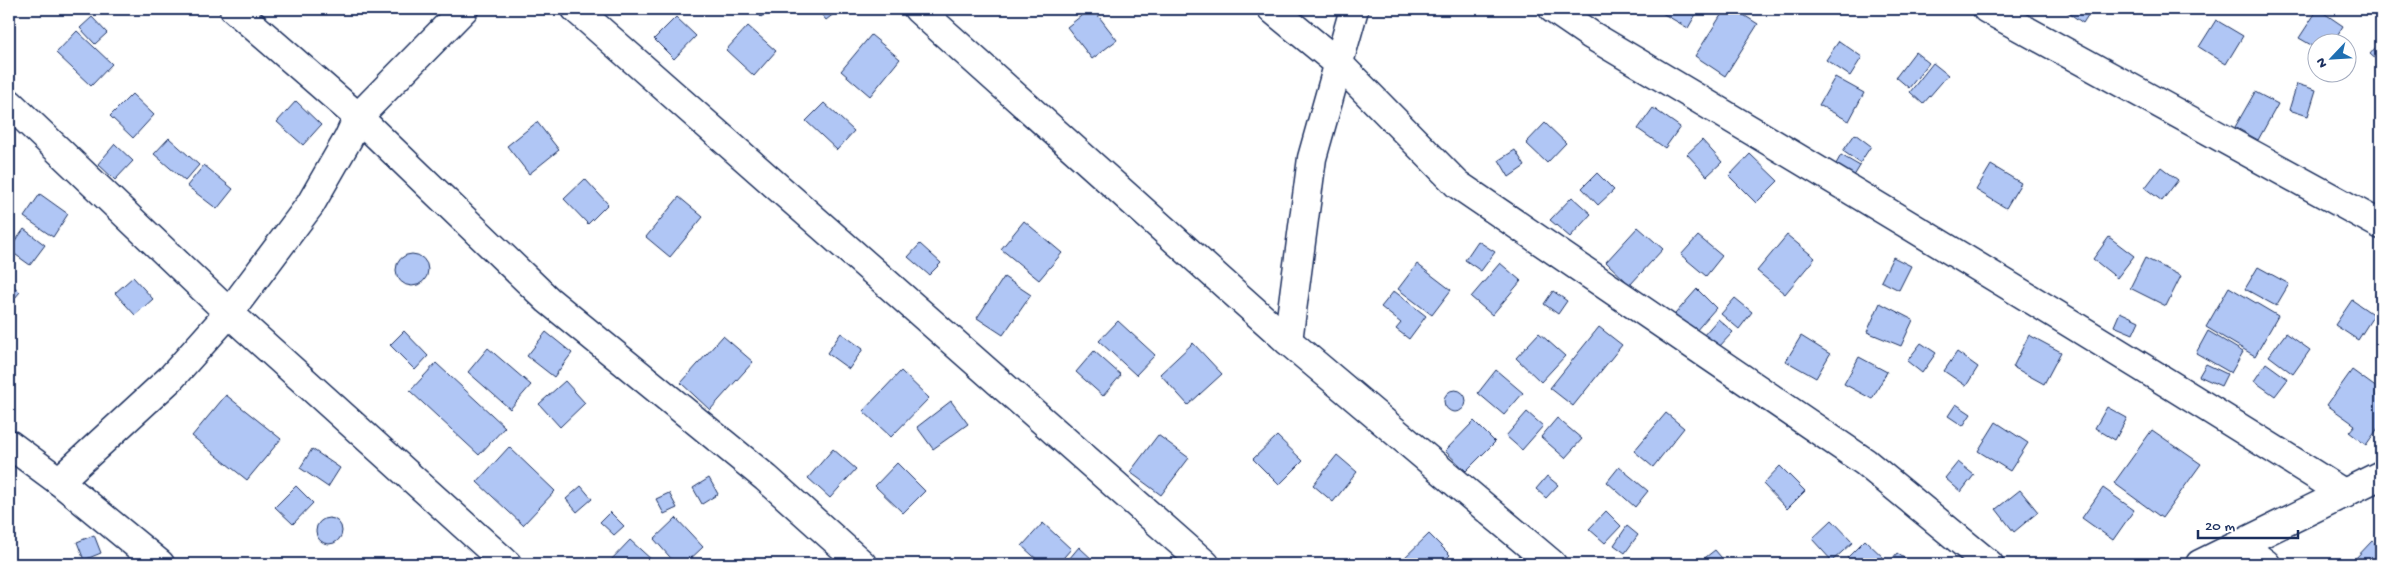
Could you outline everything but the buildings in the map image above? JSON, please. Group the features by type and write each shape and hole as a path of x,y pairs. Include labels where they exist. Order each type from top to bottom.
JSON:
{"street":[{"path":"234,9 358,117 548,300 766,478 862,564"},
{"path":"59,481 171,378 229,313 310,205 348,139 358,117 464,9"},
{"path":"576,9 1205,564"},
{"path":"918,9 1288,341 1552,564"},
{"path":"1272,9 1339,64 1458,184 1866,462 1989,564"},
{"path":"1288,341 1312,158 1354,9"},
{"path":"1553,9 1591,35 1915,227 2196,399 2345,494"},
{"path":"1987,9 2381,224"},
{"path":"9,103 229,313 507,564"},
{"path":"9,444 59,481 160,564"},
{"path":"2200,564 2381,475"},
{"path":"2240,545 2266,564"}]}
